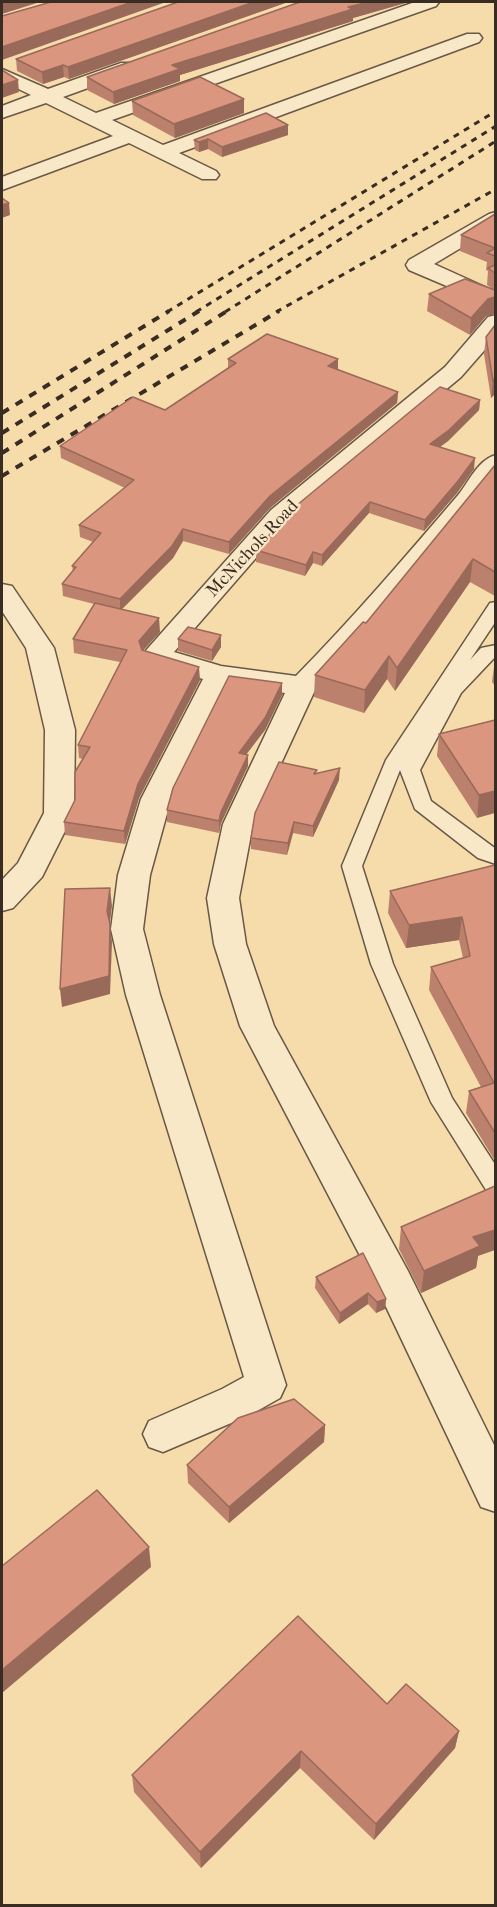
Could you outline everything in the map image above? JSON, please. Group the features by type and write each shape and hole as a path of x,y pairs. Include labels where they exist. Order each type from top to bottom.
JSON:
{"street":[{"path":"389,2 408,9 430,10"},
{"path":"94,120 408,9"},
{"path":"159,153 473,38 452,28"},
{"path":"2,112 144,61"},
{"path":"5,68 46,97 209,176"},
{"path":"2,184 128,137"},
{"path":"495,218 417,265 495,300"},
{"name":"McNichols Road","path":"303,686 219,675 155,656 280,515 453,372 495,322"},
{"path":"495,462 472,494 360,627 303,686 238,824 223,898 230,944 257,1026 394,1283 495,1494"},
{"path":"2,592 40,648 60,729 59,813 31,869 2,900"},
{"path":"163,1434 237,1402 266,1385 144,995 128,929 134,875 156,799 219,675"}],"lane":[{"path":"495,607 395,760 352,866 382,964 442,1102 495,1186"},
{"path":"495,650 487,652 453,690 410,770 422,804 485,853 495,857"}],"building":[{"path":"51,2 132,2 2,47 2,16"},
{"path":"178,2 254,2 68,67 63,65 42,72 16,59"},
{"path":"300,2 369,2 172,65 180,69 113,92 87,77"},
{"path":"2,70 18,80 2,85"},
{"path":"200,77 244,99 174,124 132,101"},
{"path":"266,113 288,125 222,147 208,139 199,142 194,140"},
{"path":"2,198 9,203 2,205"},
{"path":"495,214 495,248 461,235"},
{"path":"495,248 495,256 487,253"},
{"path":"495,265 495,273 488,268"},
{"path":"465,279 495,290 495,297 488,299 471,318 429,294"},
{"path":"495,325 495,378 493,381 486,337"},
{"path":"267,334 338,359 328,366 398,392 270,496 229,542 183,529 172,546 120,599 62,584 76,567 72,566 101,533 79,525 134,480 60,446 133,397 165,410 236,363 228,359"},
{"path":"440,387 480,400 449,430 430,444 475,458 425,520 370,502 322,555 313,552 306,565 256,550 291,510"},
{"path":"495,465 495,572 473,559 397,668 389,656 365,690 315,675 363,622 366,623"},
{"path":"95,603 159,618 139,641 142,650 199,667 138,784 124,831 64,822 75,800 75,772 90,747 78,745 127,650 73,639"},
{"path":"188,627 221,635 212,650 178,639"},
{"path":"229,676 282,683 265,718 239,753 248,755 219,821 167,810 173,788"},
{"path":"495,720 495,791 479,795 439,734"},
{"path":"279,762 317,770 314,774 340,768 313,826 294,822 288,843 251,838 255,813"},
{"path":"495,865 495,1133 469,1091 494,1083 431,967 470,956 462,917 409,925 390,891"},
{"path":"110,888 107,911 110,924 109,976 60,989 65,889"},
{"path":"495,1186 495,1230 473,1237 480,1246 424,1271 401,1227"},
{"path":"363,1253 386,1299 377,1302 368,1293 340,1313 316,1277"},
{"path":"294,1399 325,1425 229,1507 187,1465 238,1418"},
{"path":"97,1490 149,1547 2,1670 2,1566"},
{"path":"298,1616 387,1704 406,1684 459,1731 376,1824 301,1751 200,1852 132,1775"}],"railway":[{"path":"167,312 496,111"},
{"path":"196,312 496,126"},
{"path":"225,312 496,141"},
{"path":"276,312 496,189"},
{"path":"2,413 169,311"},
{"path":"2,433 199,311"},
{"path":"2,453 227,311"},
{"path":"2,476 279,311"}]}
